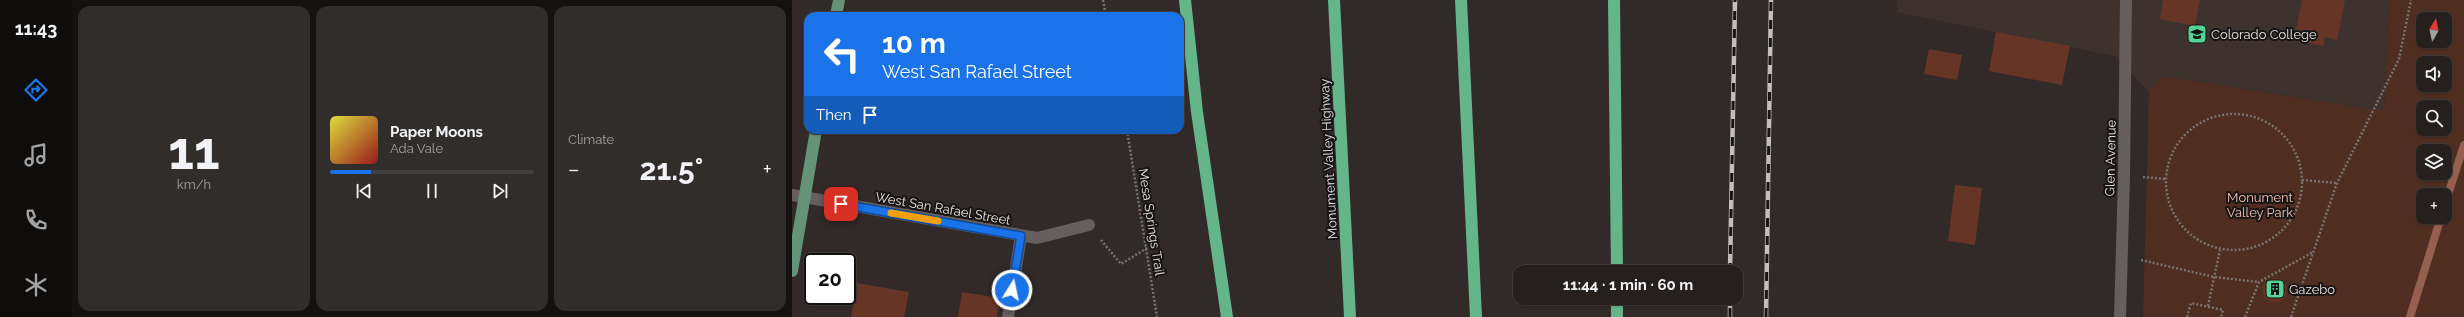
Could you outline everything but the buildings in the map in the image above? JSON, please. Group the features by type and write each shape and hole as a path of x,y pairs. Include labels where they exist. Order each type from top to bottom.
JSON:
{"highway":[{"path":"1186,0 1196,112 1227,317"},
{"name":"Monument Valley Highway","path":"1334,0 1350,317"},
{"path":"1461,0 1476,317"},
{"path":"1614,0 1617,265"},
{"path":"1617,305 1617,317"}],"main road":[{"path":"837,12 839,0"},
{"path":"792,271 815,134"}],"street":[{"name":"Glen Avenue","path":"2120,317 2126,0"},
{"name":"West San Rafael Street","path":"792,195 1037,238 1089,225"},
{"path":"1008,317 1021,236"}],"path":[{"path":"1103,0 1105,12"},
{"path":"2291,317 2336,183 2399,60 2411,0"},
{"path":"2225,114 2256,117 2283,134 2297,153 2301,166 2302,191 2290,223 2267,243 2243,251 2220,250 2198,241 2188,234 2173,215 2168,204 2166,169 2176,144 2194,126 2225,114"},
{"name":"Mesa Springs Trail","path":"1128,134 1157,317"},
{"path":"2302,180 2336,183"},
{"path":"1089,225 1121,264 1147,248"},
{"path":"2208,306 2220,250"},
{"path":"2121,256 2214,277 2259,282 2313,252"},
{"path":"2245,317 2259,282"},
{"path":"2187,317 2190,303 2223,310 2221,317"}],"shaded area":[{"name":"Colorado College","path":"1897,0 2389,0 2384,111 2169,77 2158,80 2149,92 2115,56 1897,12"}],"green space":[{"name":"Monument Valley Park","path":"2389,0 2464,0 2464,317 2143,317 2149,92 2158,80 2168,77 2384,111"}],"waterway":[{"path":"2450,188 2464,145"},
{"path":"2410,317 2439,224"}],"railway":[{"path":"1730,265 1735,0"},
{"path":"1766,317 1771,0"},
{"path":"1730,305 1730,317"}],"slow traffic":[{"path":"891,213 938,221"}],"place":[{"name":"Colorado College","path":"2197,34"},
{"name":"Gazebo","path":"2275,289"}],"route":[{"path":"841,204 1021,236 1012,290"}]}
